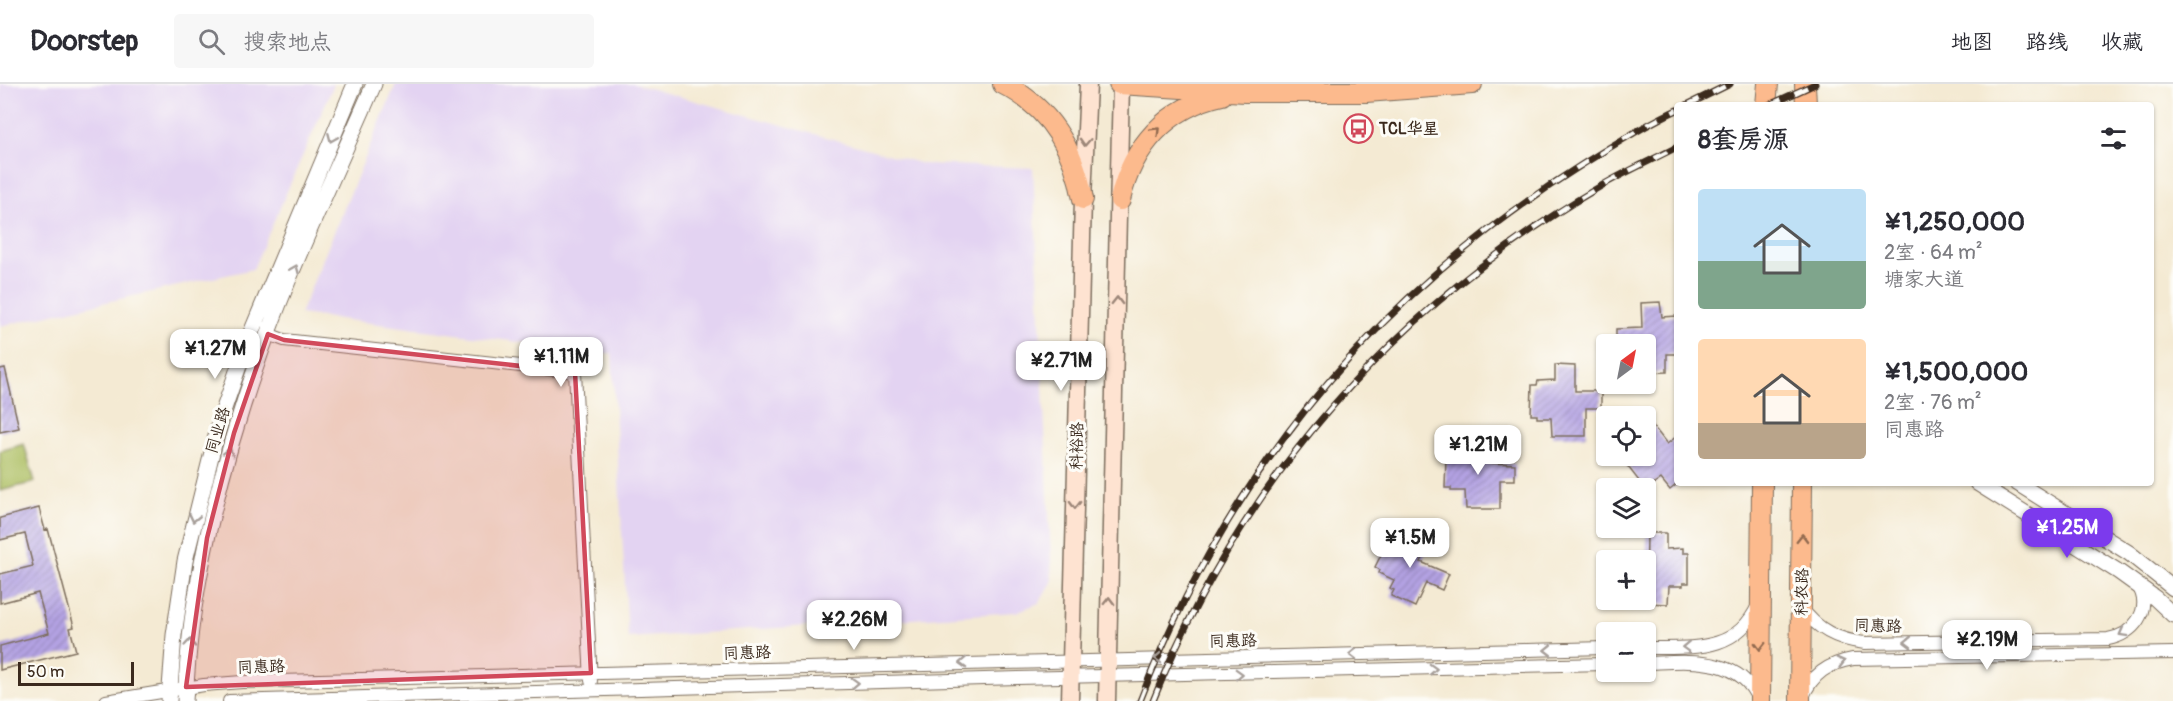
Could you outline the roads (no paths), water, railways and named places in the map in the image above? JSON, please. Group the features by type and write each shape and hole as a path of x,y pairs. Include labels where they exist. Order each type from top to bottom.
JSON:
{"main road":[{"path":"1003,84 1038,108 1060,134 1075,165 1083,199"},
{"name":"科裕路","path":"1070,701 1088,84"},
{"path":"1107,701 1120,84 1245,92"},
{"path":"1119,200 1129,169 1146,141 1169,118 1197,102 1229,93 1366,92 1472,84"},
{"path":"1766,102 1768,84"},
{"path":"1805,84 1806,102"},
{"path":"1759,701 1762,486"},
{"name":"科农路","path":"1801,701 1802,486"}],"street":[{"name":"同业路","path":"169,695 175,625 185,561 200,492 220,420 248,340 355,84"},
{"name":"同业路","path":"185,694 194,603 207,538 234,433 268,334 374,84"},
{"path":"268,334 284,340 575,372 592,690"},
{"path":"1982,486 2138,585 2173,615"},
{"path":"2022,486 2129,554 2173,588"},
{"name":"同惠路","path":"1801,607 1822,629 1850,642 2108,639 2122,635 2139,619 2144,605 2142,592 2138,585"},
{"path":"1656,648 1708,645 1728,640 1750,619 1761,595"},
{"name":"同惠路","path":"229,701 592,690 1596,648"},
{"path":"1801,701 1816,675 1833,664 1853,659 2173,653"},
{"path":"1656,663 1712,663 1744,680 1755,692 1759,701"},
{"name":"同惠路","path":"1108,668 1596,664"},
{"name":"同惠路","path":"106,701 185,694 242,682 591,673 1071,669"}],"railway":[{"path":"1693,102 1730,84"},
{"path":"1776,102 1815,84"},
{"path":"1140,701 1176,618 1217,539 1264,465 1317,396 1375,331 1439,271 1508,215 1583,164 1674,112"},
{"path":"1153,701 1189,621 1231,545 1278,474 1331,408 1390,346 1454,288 1523,236 1606,183 1674,148"}],"place":[{"name":"TCL华星","path":"1358,128"}]}
